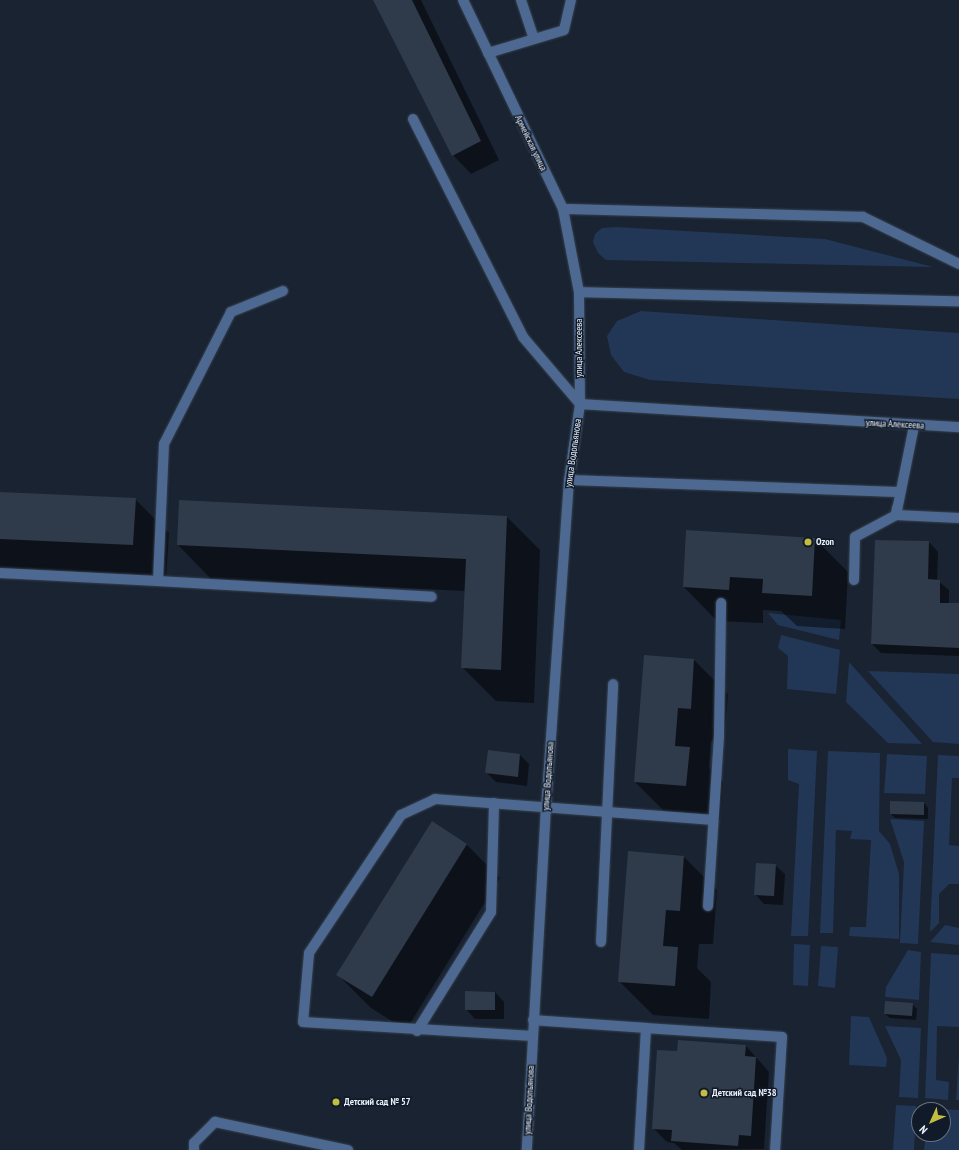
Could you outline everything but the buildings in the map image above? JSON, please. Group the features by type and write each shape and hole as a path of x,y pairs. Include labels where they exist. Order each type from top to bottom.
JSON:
{"street":[{"name":"Армейская улица","path":"463,0 563,209 579,292"},
{"path":"522,0 534,39"},
{"path":"488,52 564,30 571,0"},
{"path":"413,119 523,337 580,404"},
{"path":"563,209 863,217 959,264"},
{"path":"158,581 164,444 231,312 283,291"},
{"path":"579,292 959,301"},
{"name":"улица Алексеева","path":"579,292 580,404 914,426 959,427"},
{"name":"улица Водопьянова","path":"527,1150 532,1036 546,806 568,480 580,404"},
{"path":"896,515 899,492 914,426"},
{"path":"568,480 899,492"},
{"path":"854,580 855,537 896,515 959,518"},
{"path":"0,573 432,597"},
{"path":"708,906 712,820 719,737 721,603"},
{"path":"601,942 613,684"},
{"path":"532,1036 417,1031 303,1022 309,953 401,814 435,799 494,804 546,806 712,820"},
{"path":"417,1031 491,912 494,804"},
{"path":"533,1020 782,1037 775,1150"},
{"path":"639,1150 646,1028"},
{"path":"194,1150 194,1143 215,1122 348,1150"}],"shaded area":[{"path":"616,227 825,239 933,267 606,260 598,253 593,242 595,234 602,228"},
{"path":"641,311 959,333 959,399 650,380 624,372 611,355 607,336 617,321"},
{"path":"768,613 841,620 839,640 778,625"},
{"path":"781,635 840,650 836,694 787,689 788,656 778,648"},
{"path":"849,662 922,744 888,743 846,702"},
{"path":"868,671 959,674 959,744 933,742"},
{"path":"788,749 817,751 808,936 791,936 799,784 788,780"},
{"path":"828,751 880,753 879,831 890,844 899,874 899,939 849,936 850,927 866,927 871,840 850,839 852,831 836,830 833,933 820,933"},
{"path":"887,754 927,756 925,794 884,793"},
{"path":"938,755 959,756 959,778 952,778 949,845 959,846 959,884 949,884 939,894 939,923 930,932"},
{"path":"890,819 924,821 918,944 900,943 904,862"},
{"path":"945,925 959,928 959,945 930,942"},
{"path":"794,944 810,945 808,986 793,985"},
{"path":"821,946 838,947 835,988 818,986"},
{"path":"908,950 921,952 919,1000 885,997 886,987"},
{"path":"931,953 959,955 959,1027 937,1026 936,1080 949,1082 948,1100 925,1098"},
{"path":"851,1016 869,1017 887,1058 886,1067 849,1065"},
{"path":"885,1026 921,1028 918,1098 899,1097 901,1060"},
{"path":"959,1055 959,1100 956,1100"},
{"path":"896,1105 911,1106 911,1142 914,1142 914,1150 893,1150"},
{"path":"951,1110 959,1110 959,1150 924,1150 925,1142 951,1142"}],"place":[{"name":"Ozon","path":"808,542"},
{"name":"Детский сад №38","path":"704,1093"},
{"name":"Детский сад № 57","path":"336,1102"}]}
